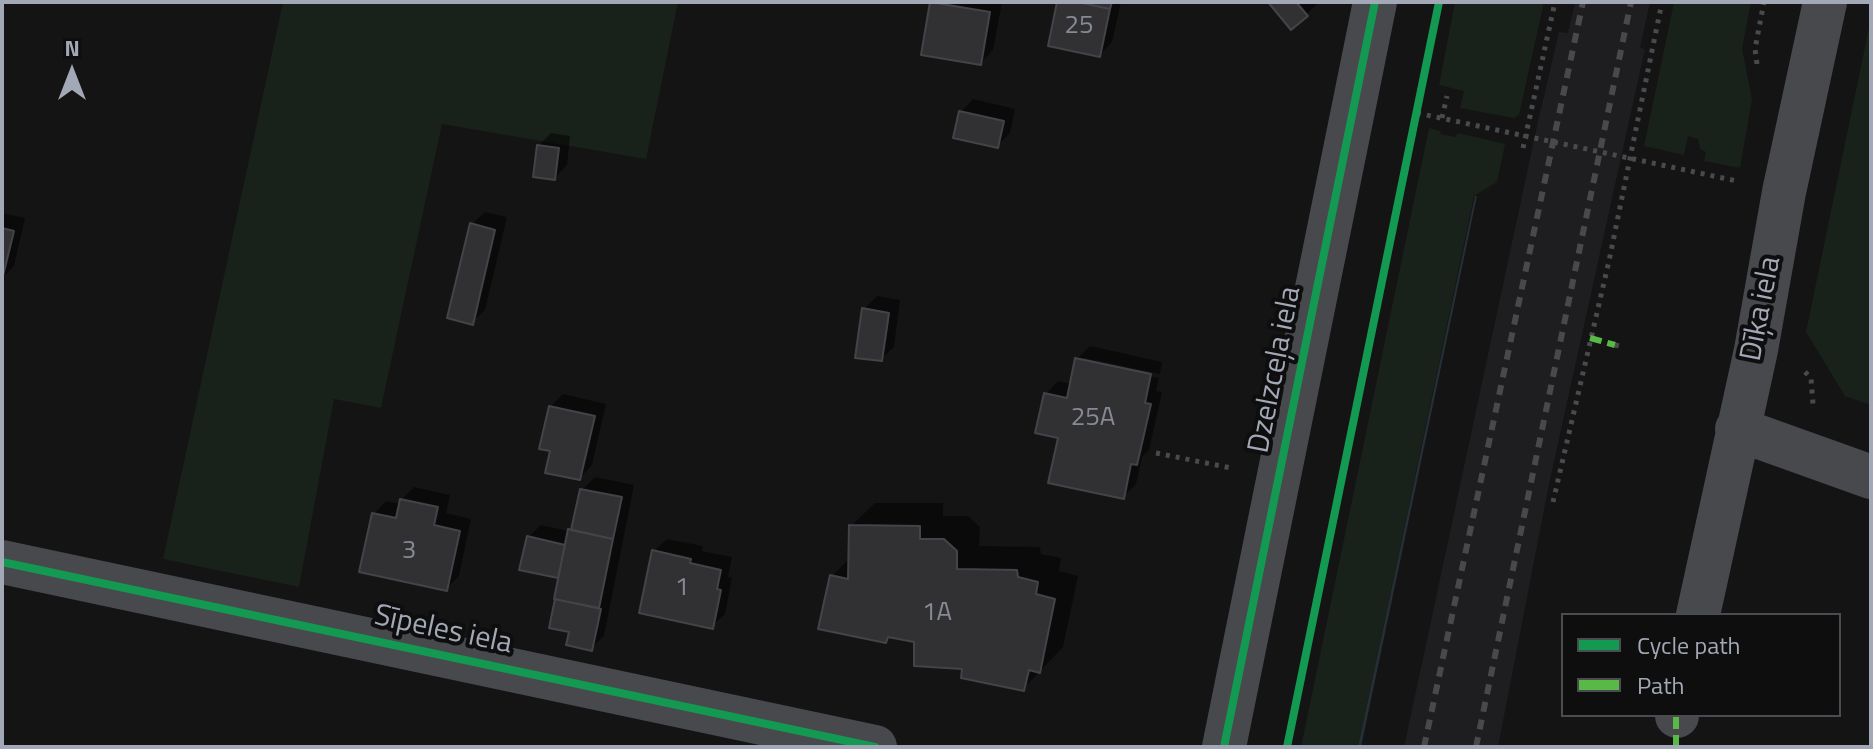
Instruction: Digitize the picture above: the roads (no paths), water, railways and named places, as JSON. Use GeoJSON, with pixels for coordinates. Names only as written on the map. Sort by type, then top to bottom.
{"type":"FeatureCollection","features":[{"type":"Feature","properties":{"kind":"street","name":"Dzelzceļa iela"},"geometry":{"type":"LineString","coordinates":[[1224,747],[1375,2]]}},
{"type":"Feature","properties":{"kind":"street","name":"Dīķa iela"},"geometry":{"type":"LineString","coordinates":[[1698,613],[1756,350],[1784,192],[1825,2]]}},
{"type":"Feature","properties":{"kind":"street"},"geometry":{"type":"LineString","coordinates":[[1737,429],[1871,477]]}},
{"type":"Feature","properties":{"kind":"street","name":"Sīpeles iela"},"geometry":{"type":"LineString","coordinates":[[2,562],[875,747]]}},
{"type":"Feature","properties":{"kind":"railway"},"geometry":{"type":"LineString","coordinates":[[1424,747],[1583,2]]}},
{"type":"Feature","properties":{"kind":"railway"},"geometry":{"type":"LineString","coordinates":[[1476,747],[1631,2]]}}]}
